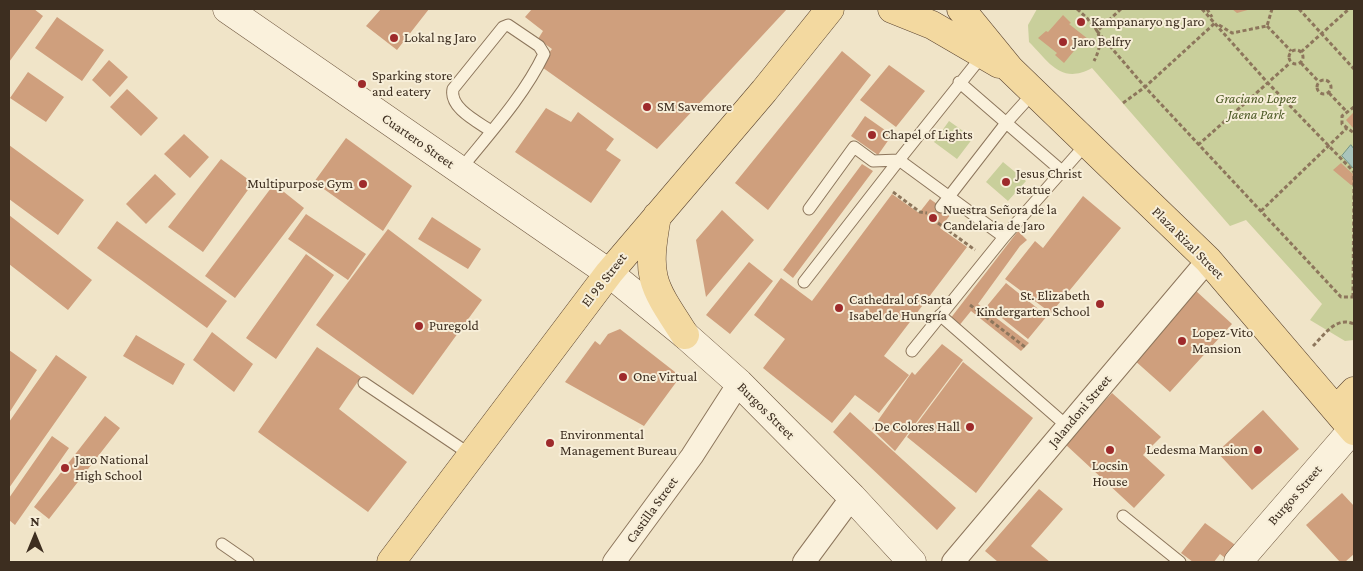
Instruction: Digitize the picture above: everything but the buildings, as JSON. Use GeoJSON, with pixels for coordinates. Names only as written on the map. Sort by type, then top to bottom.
{"type":"FeatureCollection","features":[{"type":"Feature","properties":{"kind":"main road","name":"El 98 Street"},"geometry":{"type":"LineString","coordinates":[[391,562],[609,273],[657,214],[764,91],[830,9]]}},
{"type":"Feature","properties":{"kind":"main road","name":"Plaza Rizal Street"},"geometry":{"type":"LineString","coordinates":[[892,9],[932,25],[982,56],[1010,70]]}},
{"type":"Feature","properties":{"kind":"main road","name":"Plaza Rizal Street"},"geometry":{"type":"LineString","coordinates":[[961,9],[1010,70],[1208,260],[1350,415]]}},
{"type":"Feature","properties":{"kind":"main road"},"geometry":{"type":"LineString","coordinates":[[657,214],[650,254],[652,274],[659,295],[685,334]]}},
{"type":"Feature","properties":{"kind":"street","name":"Cuartero Street"},"geometry":{"type":"LineString","coordinates":[[227,9],[609,273]]}},
{"type":"Feature","properties":{"kind":"street","name":"Jalandoni Street"},"geometry":{"type":"LineString","coordinates":[[953,562],[1208,260]]}},
{"type":"Feature","properties":{"kind":"street","name":"Burgos Street"},"geometry":{"type":"LineString","coordinates":[[609,273],[685,334],[739,383],[912,562]]}},
{"type":"Feature","properties":{"kind":"street","name":"Castilla Street"},"geometry":{"type":"LineString","coordinates":[[614,562],[692,456],[739,383]]}},
{"type":"Feature","properties":{"kind":"street","name":"Burgos Street"},"geometry":{"type":"LineString","coordinates":[[1238,562],[1350,415]]}},
{"type":"Feature","properties":{"kind":"street"},"geometry":{"type":"LineString","coordinates":[[804,562],[852,498]]}},
{"type":"Feature","properties":{"kind":"lane"},"geometry":{"type":"LineString","coordinates":[[460,170],[491,131],[536,70],[544,54],[539,46],[508,25],[498,33],[453,89],[452,95],[454,102],[491,131]]}},
{"type":"Feature","properties":{"kind":"lane"},"geometry":{"type":"LineString","coordinates":[[804,282],[959,82],[982,56]]}},
{"type":"Feature","properties":{"kind":"lane"},"geometry":{"type":"LineString","coordinates":[[959,82],[1063,172]]}},
{"type":"Feature","properties":{"kind":"lane"},"geometry":{"type":"LineString","coordinates":[[941,207],[1006,123],[1034,92]]}},
{"type":"Feature","properties":{"kind":"lane"},"geometry":{"type":"LineString","coordinates":[[912,351],[986,258],[1087,143]]}},
{"type":"Feature","properties":{"kind":"lane"},"geometry":{"type":"LineString","coordinates":[[809,210],[854,147],[873,161],[899,160],[1004,237]]}},
{"type":"Feature","properties":{"kind":"lane"},"geometry":{"type":"LineString","coordinates":[[940,315],[1067,426]]}},
{"type":"Feature","properties":{"kind":"lane"},"geometry":{"type":"LineString","coordinates":[[364,383],[472,455]]}},
{"type":"Feature","properties":{"kind":"lane"},"geometry":{"type":"LineString","coordinates":[[1123,516],[1180,562]]}},
{"type":"Feature","properties":{"kind":"lane"},"geometry":{"type":"LineString","coordinates":[[222,544],[248,562]]}},
{"type":"Feature","properties":{"kind":"path"},"geometry":{"type":"LineString","coordinates":[[1077,9],[1145,87],[1341,297],[1353,297],[1354,172],[1267,82],[1202,9]]}},
{"type":"Feature","properties":{"kind":"path"},"geometry":{"type":"LineString","coordinates":[[1097,31],[1121,9]]}},
{"type":"Feature","properties":{"kind":"path"},"geometry":{"type":"LineString","coordinates":[[1207,9],[1215,23],[1232,33],[1267,26]]}},
{"type":"Feature","properties":{"kind":"path"},"geometry":{"type":"LineString","coordinates":[[1267,26],[1272,9]]}},
{"type":"Feature","properties":{"kind":"path"},"geometry":{"type":"LineString","coordinates":[[1299,9],[1354,69]]}},
{"type":"Feature","properties":{"kind":"path"},"geometry":{"type":"LineString","coordinates":[[1301,52],[1349,9]]}},
{"type":"Feature","properties":{"kind":"path"},"geometry":{"type":"LineString","coordinates":[[1123,103],[1145,87],[1215,23]]}},
{"type":"Feature","properties":{"kind":"path"},"geometry":{"type":"LineString","coordinates":[[1267,26],[1291,51]]}},
{"type":"Feature","properties":{"kind":"path"},"geometry":{"type":"LineString","coordinates":[[1094,61],[1100,48],[1097,31]]}},
{"type":"Feature","properties":{"kind":"path"},"geometry":{"type":"LineString","coordinates":[[1291,51],[1301,52]]}},
{"type":"Feature","properties":{"kind":"path"},"geometry":{"type":"LineString","coordinates":[[1290,62],[1288,57],[1291,51]]}},
{"type":"Feature","properties":{"kind":"path"},"geometry":{"type":"LineString","coordinates":[[1301,52],[1303,59],[1301,62]]}},
{"type":"Feature","properties":{"kind":"path"},"geometry":{"type":"LineString","coordinates":[[1198,144],[1290,62],[1301,62],[1319,82]]}},
{"type":"Feature","properties":{"kind":"path"},"geometry":{"type":"LineString","coordinates":[[1319,82],[1326,80],[1330,83],[1332,87],[1329,93]]}},
{"type":"Feature","properties":{"kind":"path"},"geometry":{"type":"LineString","coordinates":[[1319,82],[1317,86],[1319,92],[1323,94],[1329,93]]}},
{"type":"Feature","properties":{"kind":"path"},"geometry":{"type":"LineString","coordinates":[[1329,93],[1348,112]]}},
{"type":"Feature","properties":{"kind":"path"},"geometry":{"type":"LineString","coordinates":[[1354,107],[1342,116],[1342,124],[1354,133]]}},
{"type":"Feature","properties":{"kind":"path"},"geometry":{"type":"LineString","coordinates":[[1261,211],[1347,128]]}},
{"type":"Feature","properties":{"kind":"path"},"geometry":{"type":"LineString","coordinates":[[893,191],[920,212]]}},
{"type":"Feature","properties":{"kind":"path"},"geometry":{"type":"LineString","coordinates":[[941,226],[986,258]]}},
{"type":"Feature","properties":{"kind":"path"},"geometry":{"type":"LineString","coordinates":[[975,297],[969,304],[1025,347]]}},
{"type":"Feature","properties":{"kind":"path"},"geometry":{"type":"LineString","coordinates":[[1327,332],[1341,322],[1348,321],[1354,324]]}},
{"type":"Feature","properties":{"kind":"green space","name":"Graciano Lopez Jaena Park"},"geometry":{"type":"Polygon","coordinates":[[[1037,9],[1354,9],[1354,340],[1345,341],[1310,320],[1322,304],[1246,220],[1230,226],[1092,68],[1081,73],[1064,73],[1056,69],[1043,57],[1029,42],[1028,25],[1037,9]]]}},
{"type":"Feature","properties":{"kind":"green space"},"geometry":{"type":"Polygon","coordinates":[[[949,121],[973,138],[957,159],[934,142],[949,121]]]}},
{"type":"Feature","properties":{"kind":"green space"},"geometry":{"type":"Polygon","coordinates":[[[1003,162],[1026,181],[1008,201],[986,182],[1003,162]]]}},
{"type":"Feature","properties":{"kind":"water"},"geometry":{"type":"Polygon","coordinates":[[[1351,145],[1354,149],[1354,169],[1342,156],[1351,145]]]}},
{"type":"Feature","properties":{"kind":"place","name":"Kampanaryo ng Jaro"},"geometry":{"type":"Point","coordinates":[1081,22]}},
{"type":"Feature","properties":{"kind":"place","name":"Lokal ng Jaro"},"geometry":{"type":"Point","coordinates":[394,38]}},
{"type":"Feature","properties":{"kind":"place","name":"Jaro Belfry"},"geometry":{"type":"Point","coordinates":[1063,42]}},
{"type":"Feature","properties":{"kind":"place","name":"Sparking store and eatery"},"geometry":{"type":"Point","coordinates":[362,84]}},
{"type":"Feature","properties":{"kind":"place","name":"SM Savemore"},"geometry":{"type":"Point","coordinates":[647,107]}},
{"type":"Feature","properties":{"kind":"place","name":"Chapel of Lights"},"geometry":{"type":"Point","coordinates":[872,135]}},
{"type":"Feature","properties":{"kind":"place","name":"Jesus Christ statue"},"geometry":{"type":"Point","coordinates":[1006,182]}},
{"type":"Feature","properties":{"kind":"place","name":"Multipurpose Gym"},"geometry":{"type":"Point","coordinates":[363,184]}},
{"type":"Feature","properties":{"kind":"place","name":"Nuestra Señora de la Candelaria de Jaro"},"geometry":{"type":"Point","coordinates":[933,218]}},
{"type":"Feature","properties":{"kind":"place","name":"St. Elizabeth Kindergarten School"},"geometry":{"type":"Point","coordinates":[1100,304]}},
{"type":"Feature","properties":{"kind":"place","name":"Cathedral of Santa Isabel de Hungría"},"geometry":{"type":"Point","coordinates":[839,308]}},
{"type":"Feature","properties":{"kind":"place","name":"Puregold"},"geometry":{"type":"Point","coordinates":[419,326]}},
{"type":"Feature","properties":{"kind":"place","name":"Lopez-Vito Mansion"},"geometry":{"type":"Point","coordinates":[1182,341]}},
{"type":"Feature","properties":{"kind":"place","name":"One Virtual"},"geometry":{"type":"Point","coordinates":[623,377]}},
{"type":"Feature","properties":{"kind":"place","name":"De Colores Hall"},"geometry":{"type":"Point","coordinates":[970,427]}},
{"type":"Feature","properties":{"kind":"place","name":"Environmental Management Bureau"},"geometry":{"type":"Point","coordinates":[550,443]}},
{"type":"Feature","properties":{"kind":"place","name":"Locsin House"},"geometry":{"type":"Point","coordinates":[1110,450]}},
{"type":"Feature","properties":{"kind":"place","name":"Ledesma Mansion"},"geometry":{"type":"Point","coordinates":[1258,450]}},
{"type":"Feature","properties":{"kind":"place","name":"Jaro National High School"},"geometry":{"type":"Point","coordinates":[65,468]}}]}
